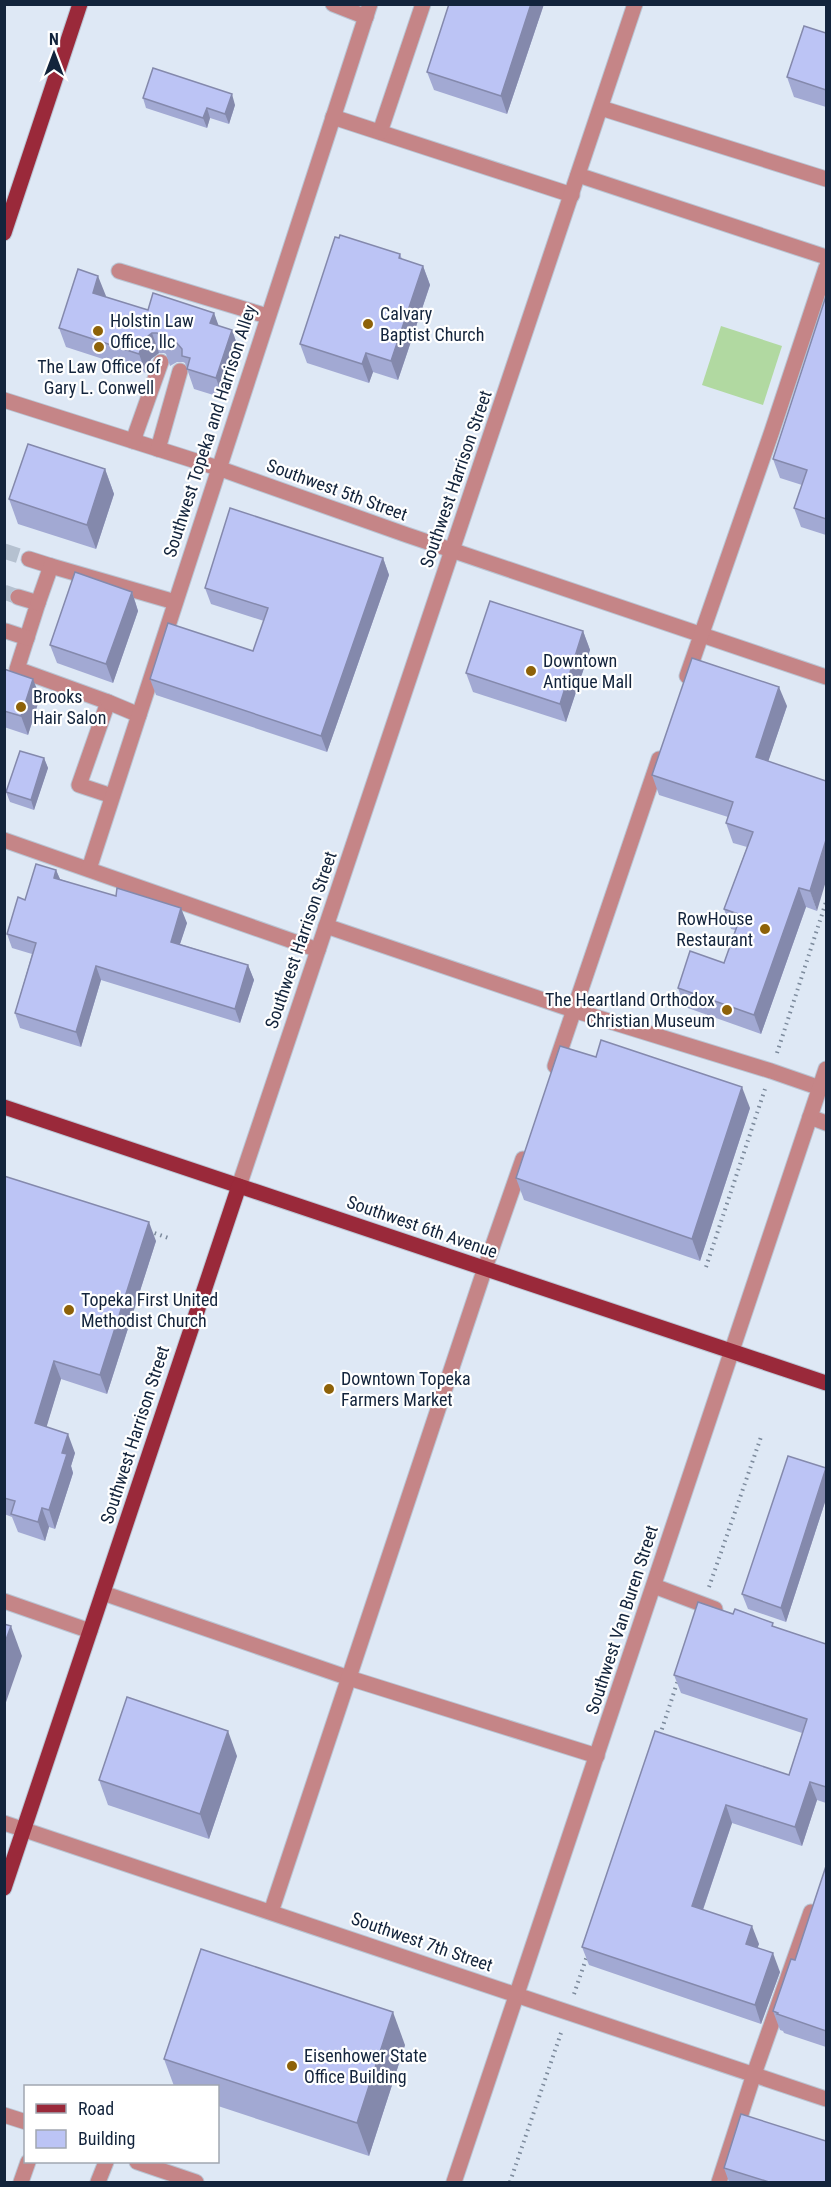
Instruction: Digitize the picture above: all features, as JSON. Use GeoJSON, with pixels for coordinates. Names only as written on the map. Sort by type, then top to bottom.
{"type":"FeatureCollection","features":[{"type":"Feature","properties":{"kind":"main road"},"geometry":{"type":"LineString","coordinates":[[4,233],[80,4]]}},
{"type":"Feature","properties":{"kind":"main road","name":"Southwest 6th Avenue"},"geometry":{"type":"LineString","coordinates":[[4,1107],[826,1383]]}},
{"type":"Feature","properties":{"kind":"main road","name":"Southwest Harrison Street"},"geometry":{"type":"LineString","coordinates":[[4,1888],[239,1186]]}},
{"type":"Feature","properties":{"kind":"street"},"geometry":{"type":"LineString","coordinates":[[333,4],[368,11]]}},
{"type":"Feature","properties":{"kind":"street"},"geometry":{"type":"LineString","coordinates":[[380,132],[423,4]]}},
{"type":"Feature","properties":{"kind":"street","name":"Southwest Harrison Street"},"geometry":{"type":"LineString","coordinates":[[239,1186],[635,4]]}},
{"type":"Feature","properties":{"kind":"street","name":"Southwest Topeka and Harrison Alley"},"geometry":{"type":"LineString","coordinates":[[89,869],[175,602],[221,469],[267,316],[368,11]]}},
{"type":"Feature","properties":{"kind":"street"},"geometry":{"type":"LineString","coordinates":[[601,108],[826,179]]}},
{"type":"Feature","properties":{"kind":"street"},"geometry":{"type":"LineString","coordinates":[[333,117],[572,195]]}},
{"type":"Feature","properties":{"kind":"street"},"geometry":{"type":"LineString","coordinates":[[578,175],[826,257]]}},
{"type":"Feature","properties":{"kind":"street"},"geometry":{"type":"LineString","coordinates":[[681,692],[703,635],[826,268]]}},
{"type":"Feature","properties":{"kind":"street"},"geometry":{"type":"LineString","coordinates":[[119,271],[267,316]]}},
{"type":"Feature","properties":{"kind":"street"},"geometry":{"type":"LineString","coordinates":[[133,441],[161,362]]}},
{"type":"Feature","properties":{"kind":"street"},"geometry":{"type":"LineString","coordinates":[[158,449],[180,371]]}},
{"type":"Feature","properties":{"kind":"street","name":"Southwest 5th Street"},"geometry":{"type":"LineString","coordinates":[[4,400],[221,469],[826,677]]}},
{"type":"Feature","properties":{"kind":"street"},"geometry":{"type":"LineString","coordinates":[[29,559],[175,602]]}},
{"type":"Feature","properties":{"kind":"street"},"geometry":{"type":"LineString","coordinates":[[51,566],[27,638],[11,670],[108,702],[139,715]]}},
{"type":"Feature","properties":{"kind":"street"},"geometry":{"type":"LineString","coordinates":[[18,597],[38,603]]}},
{"type":"Feature","properties":{"kind":"street"},"geometry":{"type":"LineString","coordinates":[[6,632],[27,638]]}},
{"type":"Feature","properties":{"kind":"street"},"geometry":{"type":"LineString","coordinates":[[108,702],[79,785],[112,796]]}},
{"type":"Feature","properties":{"kind":"street"},"geometry":{"type":"LineString","coordinates":[[551,1077],[662,749]]}},
{"type":"Feature","properties":{"kind":"street"},"geometry":{"type":"LineString","coordinates":[[4,840],[318,951]]}},
{"type":"Feature","properties":{"kind":"street"},"geometry":{"type":"LineString","coordinates":[[326,926],[573,1010],[820,1088]]}},
{"type":"Feature","properties":{"kind":"street","name":"Southwest Van Buren Street"},"geometry":{"type":"LineString","coordinates":[[454,2182],[826,1069]]}},
{"type":"Feature","properties":{"kind":"street"},"geometry":{"type":"LineString","coordinates":[[810,1117],[826,1123]]}},
{"type":"Feature","properties":{"kind":"street"},"geometry":{"type":"LineString","coordinates":[[271,1912],[528,1145]]}},
{"type":"Feature","properties":{"kind":"street"},"geometry":{"type":"LineString","coordinates":[[654,1586],[725,1612]]}},
{"type":"Feature","properties":{"kind":"street"},"geometry":{"type":"LineString","coordinates":[[103,1593],[349,1678],[597,1756]]}},
{"type":"Feature","properties":{"kind":"street"},"geometry":{"type":"LineString","coordinates":[[4,1601],[90,1631]]}},
{"type":"Feature","properties":{"kind":"street","name":"Southwest 7th Street"},"geometry":{"type":"LineString","coordinates":[[4,1823],[826,2099]]}},
{"type":"Feature","properties":{"kind":"street"},"geometry":{"type":"LineString","coordinates":[[719,2182],[754,2074],[815,1903]]}},
{"type":"Feature","properties":{"kind":"street"},"geometry":{"type":"LineString","coordinates":[[4,2115],[24,2121]]}},
{"type":"Feature","properties":{"kind":"street"},"geometry":{"type":"LineString","coordinates":[[21,2182],[28,2163]]}},
{"type":"Feature","properties":{"kind":"street"},"geometry":{"type":"LineString","coordinates":[[98,2182],[106,2163]]}},
{"type":"Feature","properties":{"kind":"street"},"geometry":{"type":"LineString","coordinates":[[140,2163],[189,2181]]}},
{"type":"Feature","properties":{"kind":"path"},"geometry":{"type":"LineString","coordinates":[[138,1228],[171,1239]]}},
{"type":"Feature","properties":{"kind":"path"},"geometry":{"type":"LineString","coordinates":[[703,1605],[761,1437]]}},
{"type":"Feature","properties":{"kind":"path"},"geometry":{"type":"LineString","coordinates":[[659,1738],[681,1671]]}},
{"type":"Feature","properties":{"kind":"path"},"geometry":{"type":"LineString","coordinates":[[510,2182],[589,1949]]}},
{"type":"Feature","properties":{"kind":"green space"},"geometry":{"type":"Polygon","coordinates":[[[721,326],[782,346],[763,405],[702,385],[721,326]]]}},
{"type":"Feature","properties":{"kind":"building"},"geometry":{"type":"Polygon","coordinates":[[[449,4],[531,4],[501,96],[427,72],[449,4]]]}},
{"type":"Feature","properties":{"kind":"building"},"geometry":{"type":"Polygon","coordinates":[[[804,26],[826,33],[826,90],[787,77],[804,26]]]}},
{"type":"Feature","properties":{"kind":"building"},"geometry":{"type":"Polygon","coordinates":[[[153,68],[232,94],[225,114],[207,108],[203,118],[143,98],[153,68]]]}},
{"type":"Feature","properties":{"kind":"building","name":"Calvary Baptist Church"},"geometry":{"type":"Polygon","coordinates":[[[340,235],[400,254],[399,258],[423,266],[391,361],[366,353],[362,364],[300,344],[335,237],[339,238],[340,235]]]}},
{"type":"Feature","properties":{"kind":"building"},"geometry":{"type":"Polygon","coordinates":[[[78,269],[98,276],[93,293],[148,310],[153,293],[214,313],[210,323],[232,330],[216,378],[187,369],[190,358],[182,356],[182,349],[176,342],[163,346],[162,337],[157,333],[152,333],[144,339],[139,354],[59,328],[78,269]]]}},
{"type":"Feature","properties":{"kind":"building"},"geometry":{"type":"Polygon","coordinates":[[[826,296],[826,519],[794,508],[807,470],[773,459],[826,296]]]}},
{"type":"Feature","properties":{"kind":"building"},"geometry":{"type":"Polygon","coordinates":[[[28,444],[105,469],[87,525],[9,499],[28,444]]]}},
{"type":"Feature","properties":{"kind":"building"},"geometry":{"type":"Polygon","coordinates":[[[230,508],[383,558],[321,736],[150,679],[168,623],[253,651],[268,608],[205,588],[230,508]]]}},
{"type":"Feature","properties":{"kind":"building"},"geometry":{"type":"Polygon","coordinates":[[[75,572],[132,592],[106,664],[50,645],[75,572]]]}},
{"type":"Feature","properties":{"kind":"building","name":"Downtown Antique Mall"},"geometry":{"type":"Polygon","coordinates":[[[490,601],[583,631],[560,704],[466,673],[490,601]]]}},
{"type":"Feature","properties":{"kind":"building"},"geometry":{"type":"Polygon","coordinates":[[[692,658],[779,687],[756,757],[826,781],[826,840],[810,891],[799,888],[754,1015],[678,988],[690,951],[724,963],[741,915],[724,909],[753,832],[726,823],[733,802],[652,775],[692,658]]]}},
{"type":"Feature","properties":{"kind":"building"},"geometry":{"type":"Polygon","coordinates":[[[4,669],[33,679],[21,716],[4,711],[4,669]]]}},
{"type":"Feature","properties":{"kind":"building"},"geometry":{"type":"Polygon","coordinates":[[[20,751],[44,758],[31,800],[6,792],[20,751]]]}},
{"type":"Feature","properties":{"kind":"building"},"geometry":{"type":"Polygon","coordinates":[[[36,864],[56,870],[54,878],[116,896],[117,888],[181,908],[171,942],[248,965],[235,1009],[96,966],[76,1032],[15,1013],[36,943],[7,934],[18,897],[25,900],[36,864]]]}},
{"type":"Feature","properties":{"kind":"building"},"geometry":{"type":"Polygon","coordinates":[[[601,1040],[742,1087],[692,1239],[516,1178],[560,1046],[596,1057],[601,1040]]]}},
{"type":"Feature","properties":{"kind":"building","name":"Topeka First United Methodist Church"},"geometry":{"type":"Polygon","coordinates":[[[4,1176],[149,1222],[100,1375],[54,1361],[35,1423],[68,1434],[62,1453],[67,1454],[49,1510],[42,1508],[38,1522],[11,1514],[15,1501],[4,1498],[4,1176]]]}},
{"type":"Feature","properties":{"kind":"building"},"geometry":{"type":"Polygon","coordinates":[[[788,1456],[826,1468],[781,1608],[742,1594],[788,1456]]]}},
{"type":"Feature","properties":{"kind":"building"},"geometry":{"type":"Polygon","coordinates":[[[698,1602],[733,1614],[735,1609],[773,1623],[772,1626],[826,1644],[826,1787],[810,1782],[795,1827],[726,1805],[692,1906],[752,1926],[746,1944],[773,1953],[755,2005],[582,1947],[655,1731],[789,1775],[807,1719],[674,1675],[698,1602]]]}},
{"type":"Feature","properties":{"kind":"building"},"geometry":{"type":"Polygon","coordinates":[[[4,1624],[11,1626],[4,1645],[4,1624]]]}},
{"type":"Feature","properties":{"kind":"building"},"geometry":{"type":"Polygon","coordinates":[[[127,1697],[228,1731],[200,1814],[99,1780],[127,1697]]]}},
{"type":"Feature","properties":{"kind":"building"},"geometry":{"type":"Polygon","coordinates":[[[826,1866],[826,2031],[773,2011],[791,1959],[795,1960],[826,1866]]]}},
{"type":"Feature","properties":{"kind":"building","name":"Eisenhower State Office Building"},"geometry":{"type":"Polygon","coordinates":[[[201,1949],[393,2012],[357,2123],[164,2059],[201,1949]]]}},
{"type":"Feature","properties":{"kind":"building"},"geometry":{"type":"Polygon","coordinates":[[[741,2114],[826,2141],[826,2182],[769,2182],[724,2168],[741,2114]]]}},
{"type":"Feature","properties":{"kind":"tunnel"},"geometry":{"type":"LineString","coordinates":[[4,551],[29,559]]}},
{"type":"Feature","properties":{"kind":"tunnel"},"geometry":{"type":"LineString","coordinates":[[4,592],[18,597]]}},
{"type":"Feature","properties":{"kind":"place","name":"Calvary Baptist Church"},"geometry":{"type":"Point","coordinates":[368,324]}},
{"type":"Feature","properties":{"kind":"place","name":"Holstin Law Office, llc"},"geometry":{"type":"Point","coordinates":[98,331]}},
{"type":"Feature","properties":{"kind":"place","name":"The Law Office of Gary L. Conwell"},"geometry":{"type":"Point","coordinates":[99,347]}},
{"type":"Feature","properties":{"kind":"place","name":"Downtown Antique Mall"},"geometry":{"type":"Point","coordinates":[531,671]}},
{"type":"Feature","properties":{"kind":"place","name":"Brooks Hair Salon"},"geometry":{"type":"Point","coordinates":[21,707]}},
{"type":"Feature","properties":{"kind":"place","name":"RowHouse Restaurant"},"geometry":{"type":"Point","coordinates":[765,929]}},
{"type":"Feature","properties":{"kind":"place","name":"The Heartland Orthodox Christian Museum"},"geometry":{"type":"Point","coordinates":[727,1010]}},
{"type":"Feature","properties":{"kind":"place","name":"Topeka First United Methodist Church"},"geometry":{"type":"Point","coordinates":[69,1310]}},
{"type":"Feature","properties":{"kind":"place","name":"Downtown Topeka Farmers Market"},"geometry":{"type":"Point","coordinates":[329,1389]}},
{"type":"Feature","properties":{"kind":"place","name":"Eisenhower State Office Building"},"geometry":{"type":"Point","coordinates":[292,2066]}}]}
